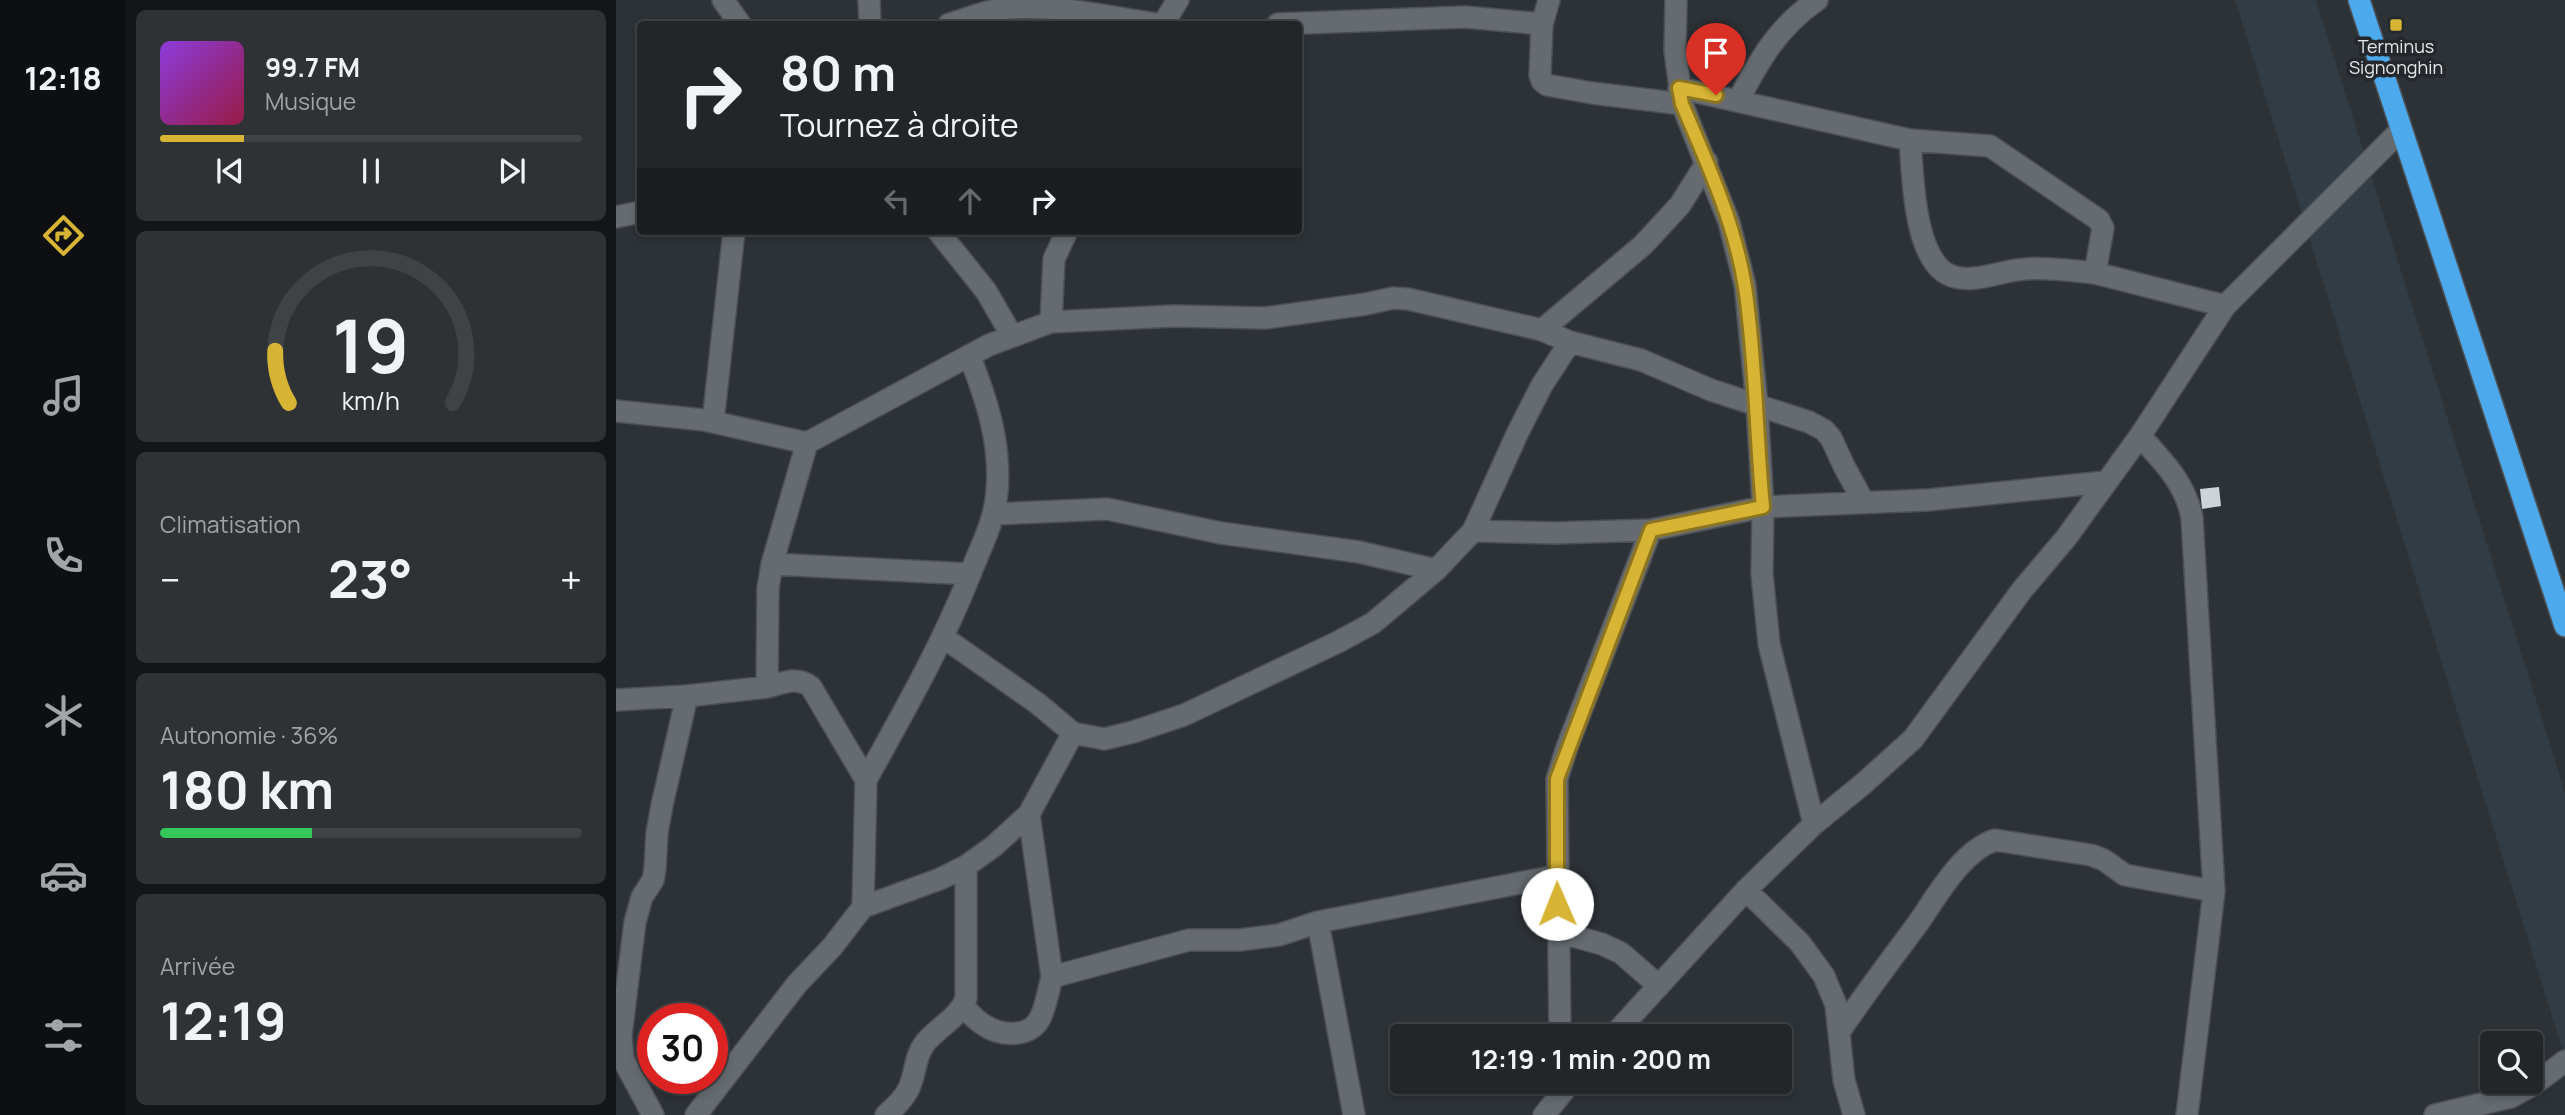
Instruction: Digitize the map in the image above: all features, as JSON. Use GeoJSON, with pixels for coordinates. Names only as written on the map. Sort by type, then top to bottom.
{"type":"FeatureCollection","features":[{"type":"Feature","properties":{"kind":"highway"},"geometry":{"type":"LineString","coordinates":[[2359,0],[2565,626]]}},
{"type":"Feature","properties":{"kind":"street"},"geometry":{"type":"LineString","coordinates":[[723,0],[738,21]]}},
{"type":"Feature","properties":{"kind":"street"},"geometry":{"type":"LineString","coordinates":[[869,0],[870,21]]}},
{"type":"Feature","properties":{"kind":"street"},"geometry":{"type":"LineString","coordinates":[[1165,21],[1178,0]]}},
{"type":"Feature","properties":{"kind":"street"},"geometry":{"type":"LineString","coordinates":[[1549,0],[1542,24],[1540,75],[1547,85],[1738,101],[1910,140],[1990,146],[2099,220],[2103,228],[2095,273]]}},
{"type":"Feature","properties":{"kind":"street"},"geometry":{"type":"LineString","coordinates":[[1676,0],[1675,51],[1681,96],[1729,222],[1745,285],[1757,405],[1763,507],[1762,573],[1769,644],[1814,824]]}},
{"type":"Feature","properties":{"kind":"street"},"geometry":{"type":"LineString","coordinates":[[1738,101],[1772,43],[1795,15],[1817,0]]}},
{"type":"Feature","properties":{"kind":"street"},"geometry":{"type":"LineString","coordinates":[[958,21],[985,12],[1021,8],[1052,9],[1136,21]]}},
{"type":"Feature","properties":{"kind":"street"},"geometry":{"type":"LineString","coordinates":[[1302,23],[1465,17],[1542,24]]}},
{"type":"Feature","properties":{"kind":"street"},"geometry":{"type":"LineString","coordinates":[[1624,1024],[1746,890],[1814,824],[1913,739],[2022,590],[2066,538],[2140,436],[2225,306],[2401,130]]}},
{"type":"Feature","properties":{"kind":"street"},"geometry":{"type":"LineString","coordinates":[[1910,140],[1917,215],[1934,262],[1954,277],[1974,277],[2027,269],[2095,273],[2225,306]]}},
{"type":"Feature","properties":{"kind":"street"},"geometry":{"type":"LineString","coordinates":[[1542,330],[1643,245],[1680,205],[1707,162]]}},
{"type":"Feature","properties":{"kind":"street"},"geometry":{"type":"LineString","coordinates":[[616,217],[637,213]]}},
{"type":"Feature","properties":{"kind":"street"},"geometry":{"type":"LineString","coordinates":[[713,422],[734,235]]}},
{"type":"Feature","properties":{"kind":"street"},"geometry":{"type":"LineString","coordinates":[[941,235],[986,291],[1012,336]]}},
{"type":"Feature","properties":{"kind":"street"},"geometry":{"type":"LineString","coordinates":[[1051,323],[1054,260],[1065,235]]}},
{"type":"Feature","properties":{"kind":"street"},"geometry":{"type":"LineString","coordinates":[[616,411],[713,422],[807,443],[989,345],[1051,323],[1164,316],[1265,318],[1400,298],[1542,330],[1570,342],[1641,360],[1711,390],[1809,422],[1824,430],[1831,438],[1863,501]]}},
{"type":"Feature","properties":{"kind":"street"},"geometry":{"type":"LineString","coordinates":[[943,637],[1037,703],[1073,733],[1104,739],[1184,715],[1373,623],[1436,570],[1473,531],[1518,432],[1542,386],[1570,342]]}},
{"type":"Feature","properties":{"kind":"street"},"geometry":{"type":"LineString","coordinates":[[863,907],[866,780],[943,637],[981,553],[993,514],[997,493],[995,430],[970,357]]}},
{"type":"Feature","properties":{"kind":"street"},"geometry":{"type":"LineString","coordinates":[[2140,436],[2180,484],[2190,506],[2192,518],[2214,891],[2187,1115]]}},
{"type":"Feature","properties":{"kind":"street"},"geometry":{"type":"LineString","coordinates":[[767,687],[768,588],[772,564],[807,443]]}},
{"type":"Feature","properties":{"kind":"street"},"geometry":{"type":"LineString","coordinates":[[1473,531],[1555,534],[1651,530],[1763,507],[1928,500],[2105,482]]}},
{"type":"Feature","properties":{"kind":"street"},"geometry":{"type":"LineString","coordinates":[[993,514],[1107,509],[1221,533],[1359,552],[1436,570]]}},
{"type":"Feature","properties":{"kind":"street"},"geometry":{"type":"LineString","coordinates":[[1560,1024],[1557,779],[1651,530]]}},
{"type":"Feature","properties":{"kind":"street"},"geometry":{"type":"LineString","coordinates":[[772,564],[970,574]]}},
{"type":"Feature","properties":{"kind":"street"},"geometry":{"type":"LineString","coordinates":[[616,701],[687,696],[804,681],[811,687],[866,780]]}},
{"type":"Feature","properties":{"kind":"street"},"geometry":{"type":"LineString","coordinates":[[653,1115],[623,1059],[621,1035],[635,922],[642,897],[653,880],[662,805],[687,696]]}},
{"type":"Feature","properties":{"kind":"street"},"geometry":{"type":"LineString","coordinates":[[696,1115],[797,984],[832,947],[863,907],[940,879],[966,866],[994,846],[1029,814],[1073,733]]}},
{"type":"Feature","properties":{"kind":"street"},"geometry":{"type":"LineString","coordinates":[[963,1006],[984,1025],[998,1032],[1015,1034],[1027,1031],[1039,1020],[1052,977],[1029,814]]}},
{"type":"Feature","properties":{"kind":"street"},"geometry":{"type":"LineString","coordinates":[[1840,1031],[1936,895],[1985,843],[1995,840],[2091,855],[2104,860],[2125,875],[2214,891]]}},
{"type":"Feature","properties":{"kind":"street"},"geometry":{"type":"LineString","coordinates":[[886,1115],[898,1105],[908,1090],[918,1055],[926,1043],[963,1006],[966,998],[966,866]]}},
{"type":"Feature","properties":{"kind":"street"},"geometry":{"type":"LineString","coordinates":[[1052,977],[1189,940],[1239,940],[1279,936],[1318,922],[1556,876]]}},
{"type":"Feature","properties":{"kind":"street"},"geometry":{"type":"LineString","coordinates":[[1746,890],[1800,943],[1824,976],[1836,1005],[1844,1080],[1854,1115]]}},
{"type":"Feature","properties":{"kind":"street"},"geometry":{"type":"LineString","coordinates":[[1318,922],[1354,1115]]}},
{"type":"Feature","properties":{"kind":"street"},"geometry":{"type":"LineString","coordinates":[[1558,932],[1602,944],[1621,953],[1659,986]]}},
{"type":"Feature","properties":{"kind":"street"},"geometry":{"type":"LineString","coordinates":[[2435,1115],[2511,1097],[2533,1085],[2565,1061]]}},
{"type":"Feature","properties":{"kind":"street"},"geometry":{"type":"LineString","coordinates":[[1544,1115],[1559,1094]]}},
{"type":"Feature","properties":{"kind":"shaded area"},"geometry":{"type":"Polygon","coordinates":[[[2235,0],[2316,0],[2565,792],[2565,1058],[2235,0]]]}},
{"type":"Feature","properties":{"kind":"building"},"geometry":{"type":"Polygon","coordinates":[[[2219,487],[2221,506],[2202,509],[2200,489],[2219,487]]]}},
{"type":"Feature","properties":{"kind":"place","name":"Terminus Signonghin"},"geometry":{"type":"Point","coordinates":[2396,25]}},
{"type":"Feature","properties":{"kind":"route"},"geometry":{"type":"LineString","coordinates":[[1557,904],[1557,779],[1651,530],[1763,507],[1757,405],[1745,285],[1729,222],[1682,104],[1679,88],[1716,95]]}}]}
